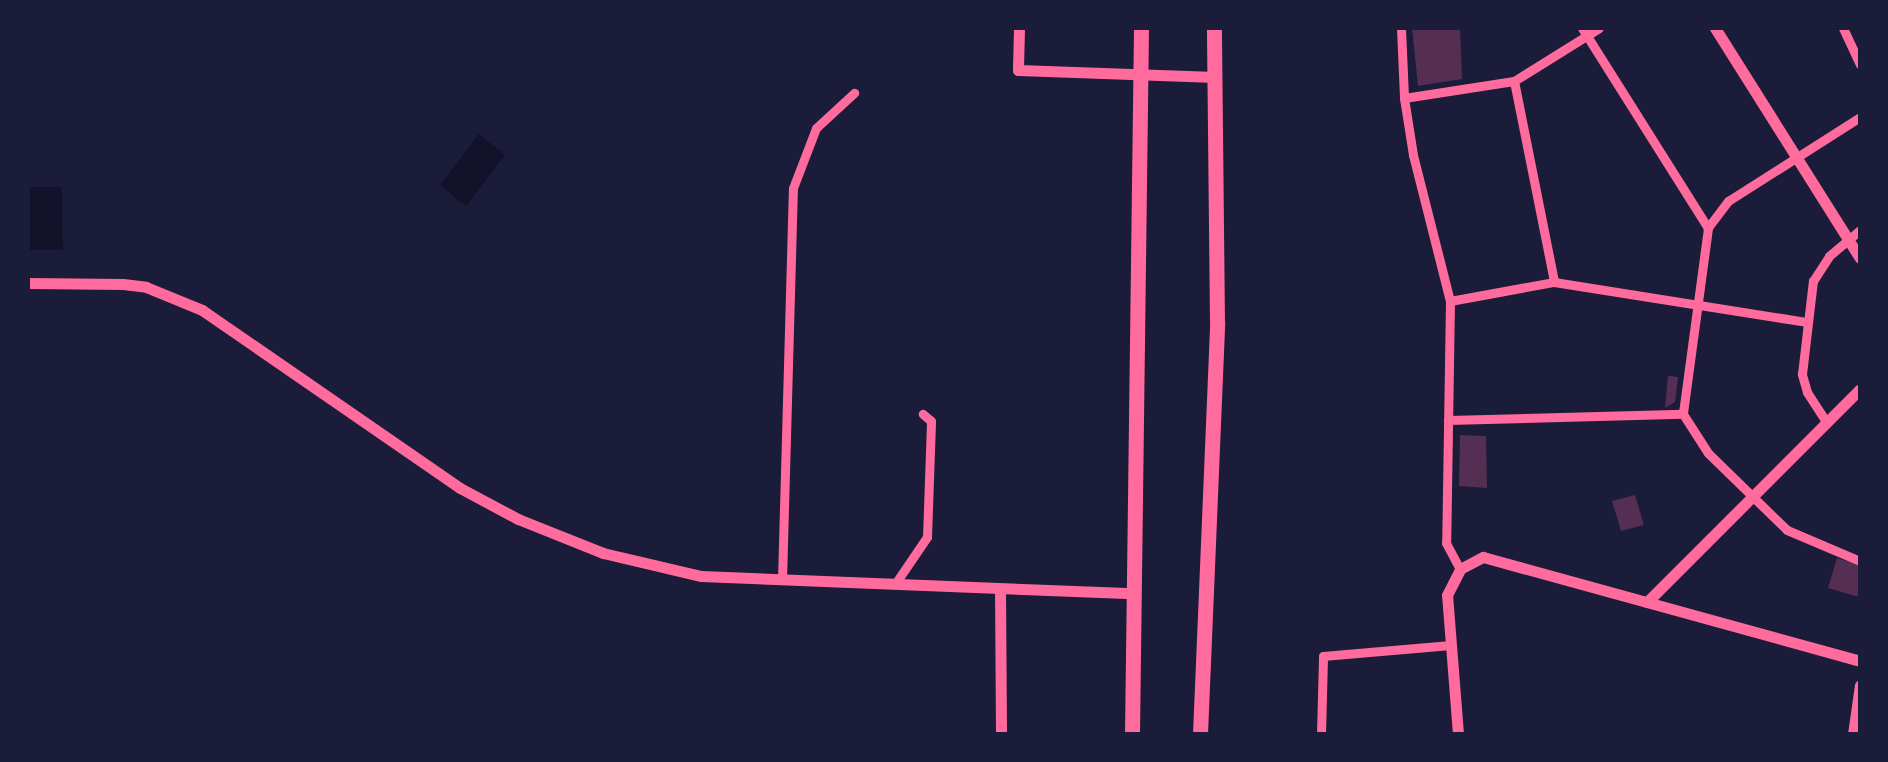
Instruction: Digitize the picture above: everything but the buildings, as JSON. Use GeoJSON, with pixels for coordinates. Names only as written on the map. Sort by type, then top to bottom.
{"type":"FeatureCollection","features":[{"type":"Feature","properties":{"kind":"highway"},"geometry":{"type":"LineString","coordinates":[[1132,734],[1141,28]]}},
{"type":"Feature","properties":{"kind":"highway"},"geometry":{"type":"LineString","coordinates":[[1200,734],[1216,322],[1214,28]]}},
{"type":"Feature","properties":{"kind":"street"},"geometry":{"type":"LineString","coordinates":[[1019,28],[1018,70],[1216,77]]}},
{"type":"Feature","properties":{"kind":"street"},"geometry":{"type":"LineString","coordinates":[[1402,28],[1404,98],[1413,155],[1450,301],[1446,543],[1460,570]]}},
{"type":"Feature","properties":{"kind":"street"},"geometry":{"type":"LineString","coordinates":[[1404,98],[1514,82],[1584,32],[1599,28]]}},
{"type":"Feature","properties":{"kind":"street"},"geometry":{"type":"LineString","coordinates":[[1715,28],[1860,258]]}},
{"type":"Feature","properties":{"kind":"street"},"geometry":{"type":"LineString","coordinates":[[1843,28],[1860,64]]}},
{"type":"Feature","properties":{"kind":"street"},"geometry":{"type":"LineString","coordinates":[[1584,32],[1708,228]]}},
{"type":"Feature","properties":{"kind":"street"},"geometry":{"type":"LineString","coordinates":[[1514,82],[1554,282]]}},
{"type":"Feature","properties":{"kind":"street"},"geometry":{"type":"LineString","coordinates":[[782,580],[793,188],[816,128],[854,92]]}},
{"type":"Feature","properties":{"kind":"street"},"geometry":{"type":"LineString","coordinates":[[1860,117],[1728,202],[1708,228],[1683,414],[1708,454],[1787,530],[1860,561]]}},
{"type":"Feature","properties":{"kind":"street"},"geometry":{"type":"LineString","coordinates":[[1826,422],[1807,392],[1802,374],[1806,322],[1819,269],[1860,230]]}},
{"type":"Feature","properties":{"kind":"street"},"geometry":{"type":"LineString","coordinates":[[1450,301],[1554,282],[1806,322]]}},
{"type":"Feature","properties":{"kind":"street"},"geometry":{"type":"LineString","coordinates":[[28,283],[123,284],[146,288],[202,310],[460,488],[570,541],[643,564],[701,576],[1133,594]]}},
{"type":"Feature","properties":{"kind":"street"},"geometry":{"type":"LineString","coordinates":[[1647,602],[1860,390]]}},
{"type":"Feature","properties":{"kind":"street"},"geometry":{"type":"LineString","coordinates":[[896,584],[928,537],[931,421],[923,414]]}},
{"type":"Feature","properties":{"kind":"street"},"geometry":{"type":"LineString","coordinates":[[1448,420],[1683,414]]}},
{"type":"Feature","properties":{"kind":"street"},"geometry":{"type":"LineString","coordinates":[[1458,734],[1447,596],[1460,570],[1483,556],[1860,661]]}},
{"type":"Feature","properties":{"kind":"street"},"geometry":{"type":"LineString","coordinates":[[1000,589],[1000,734]]}},
{"type":"Feature","properties":{"kind":"street"},"geometry":{"type":"LineString","coordinates":[[1320,734],[1323,656],[1450,645]]}},
{"type":"Feature","properties":{"kind":"street"},"geometry":{"type":"LineString","coordinates":[[1853,734],[1860,685]]}},
{"type":"Feature","properties":{"kind":"shaded area"},"geometry":{"type":"Polygon","coordinates":[[[479,134],[505,155],[466,206],[440,185],[479,134]]]}},
{"type":"Feature","properties":{"kind":"shaded area"},"geometry":{"type":"Polygon","coordinates":[[[28,187],[62,187],[63,250],[29,250],[28,187]]]}}]}
